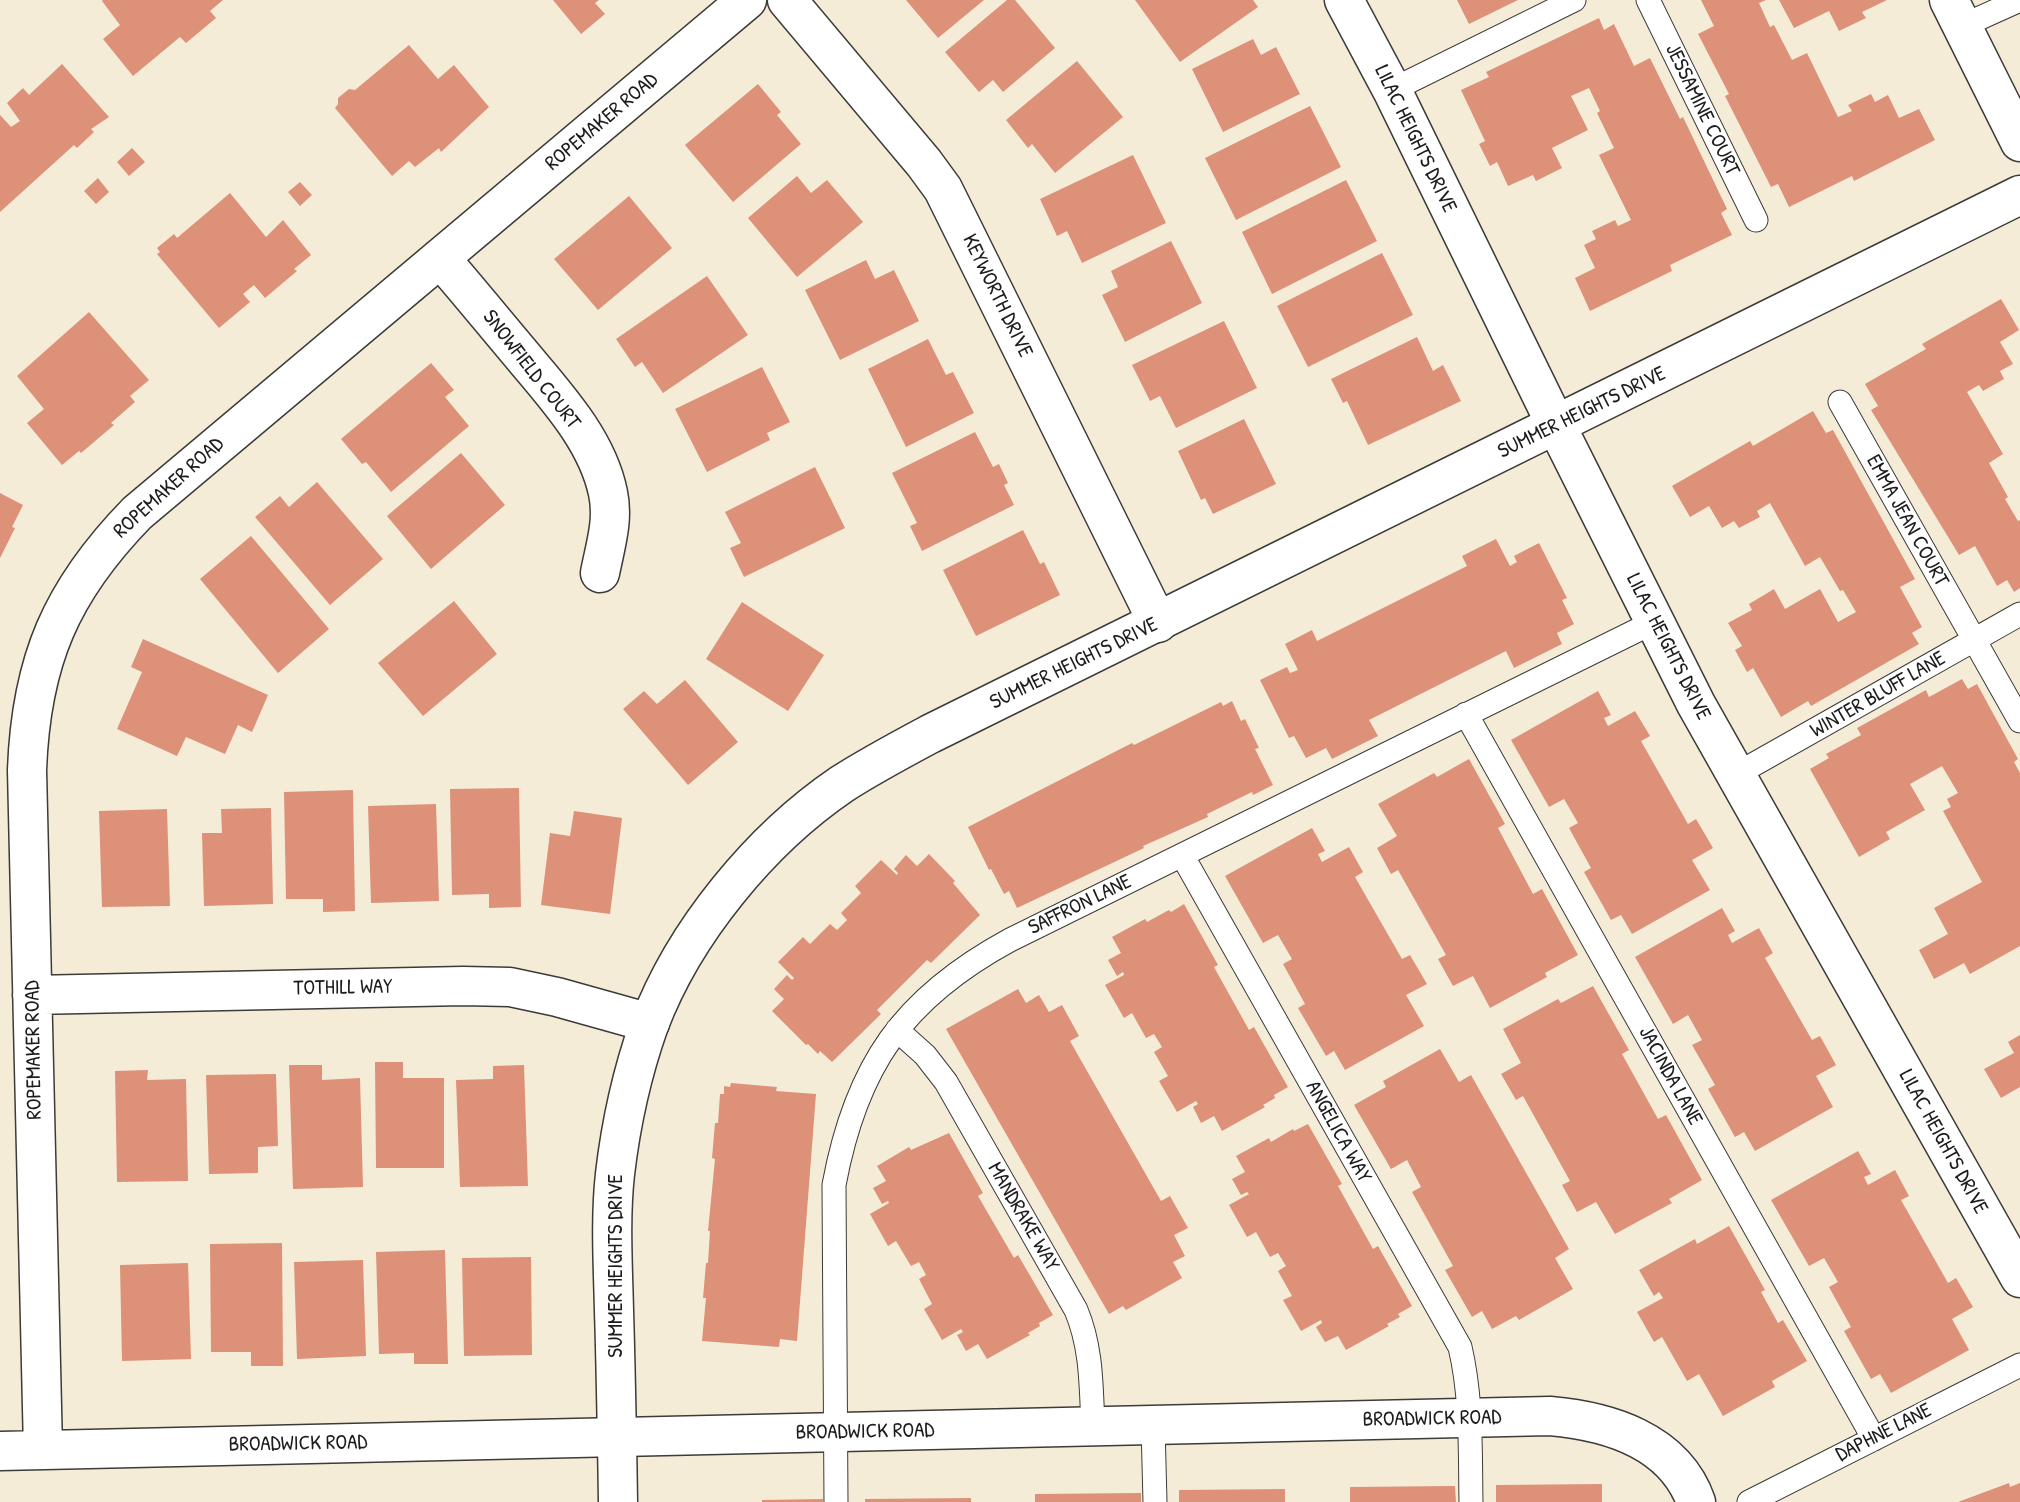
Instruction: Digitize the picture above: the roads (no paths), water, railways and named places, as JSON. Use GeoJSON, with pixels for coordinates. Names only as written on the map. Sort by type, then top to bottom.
{"type":"FeatureCollection","features":[{"type":"Feature","properties":{"kind":"street","name":"ROPEMAKER ROAD"},"geometry":{"type":"LineString","coordinates":[[43,1450],[27,770],[31,715],[42,661],[71,596],[112,538],[137,513],[747,0]]}},
{"type":"Feature","properties":{"kind":"street","name":"KEYWORTH DRIVE"},"geometry":{"type":"LineString","coordinates":[[787,0],[943,189],[1158,623]]}},
{"type":"Feature","properties":{"kind":"street","name":"LILAC HEIGHTS DRIVE"},"geometry":{"type":"LineString","coordinates":[[1344,0],[1392,90],[1654,622],[1735,775],[2020,1279]]}},
{"type":"Feature","properties":{"kind":"street"},"geometry":{"type":"LineString","coordinates":[[1956,13],[2020,142]]}},
{"type":"Feature","properties":{"kind":"street","name":"SUMMER HEIGHTS DRIVE"},"geometry":{"type":"LineString","coordinates":[[618,1502],[612,1229],[622,1124],[634,1073],[650,1023],[672,976],[698,932],[754,862],[800,817],[884,758],[2020,195]]}},
{"type":"Feature","properties":{"kind":"street","name":"SNOWFIELD COURT"},"geometry":{"type":"LineString","coordinates":[[440,257],[558,399],[587,442],[603,475],[608,494],[609,528],[600,573]]}},
{"type":"Feature","properties":{"kind":"street","name":"TOTHILL WAY"},"geometry":{"type":"LineString","coordinates":[[32,995],[463,986],[510,988],[557,997],[650,1023]]}},
{"type":"Feature","properties":{"kind":"street","name":"BROADWICK ROAD"},"geometry":{"type":"LineString","coordinates":[[0,1451],[1550,1416],[1584,1419],[1629,1433],[1663,1456],[1679,1474],[1696,1502]]}},
{"type":"Feature","properties":{"kind":"lane"},"geometry":{"type":"LineString","coordinates":[[1392,90],[1574,0]]}},
{"type":"Feature","properties":{"kind":"lane","name":"JESSAMINE COURT"},"geometry":{"type":"LineString","coordinates":[[1648,0],[1756,220]]}},
{"type":"Feature","properties":{"kind":"lane"},"geometry":{"type":"LineString","coordinates":[[1956,13],[2020,0]]}},
{"type":"Feature","properties":{"kind":"lane","name":"EMMA JEAN COURT"},"geometry":{"type":"LineString","coordinates":[[1840,402],[2020,721]]}},
{"type":"Feature","properties":{"kind":"lane","name":"WINTER BLUFF LANE"},"geometry":{"type":"LineString","coordinates":[[1735,775],[2020,614]]}},
{"type":"Feature","properties":{"kind":"lane","name":"SAFFRON LANE"},"geometry":{"type":"LineString","coordinates":[[836,1502],[834,1185],[841,1143],[855,1103],[873,1065],[897,1030],[921,1002],[948,978],[978,957],[1654,622]]}},
{"type":"Feature","properties":{"kind":"lane","name":"JACINDA LANE"},"geometry":{"type":"LineString","coordinates":[[1466,714],[1874,1439]]}},
{"type":"Feature","properties":{"kind":"lane","name":"ANGELICA WAY"},"geometry":{"type":"LineString","coordinates":[[1182,855],[1460,1347],[1466,1372],[1470,1418],[1471,1502]]}},
{"type":"Feature","properties":{"kind":"lane","name":"MANDRAKE WAY"},"geometry":{"type":"LineString","coordinates":[[897,1030],[925,1055],[946,1082],[1076,1310],[1083,1327],[1091,1363],[1093,1427]]}},
{"type":"Feature","properties":{"kind":"lane","name":"DAPHNE LANE"},"geometry":{"type":"LineString","coordinates":[[1749,1502],[2020,1364]]}},
{"type":"Feature","properties":{"kind":"lane"},"geometry":{"type":"LineString","coordinates":[[1153,1425],[1155,1502]]}}]}
